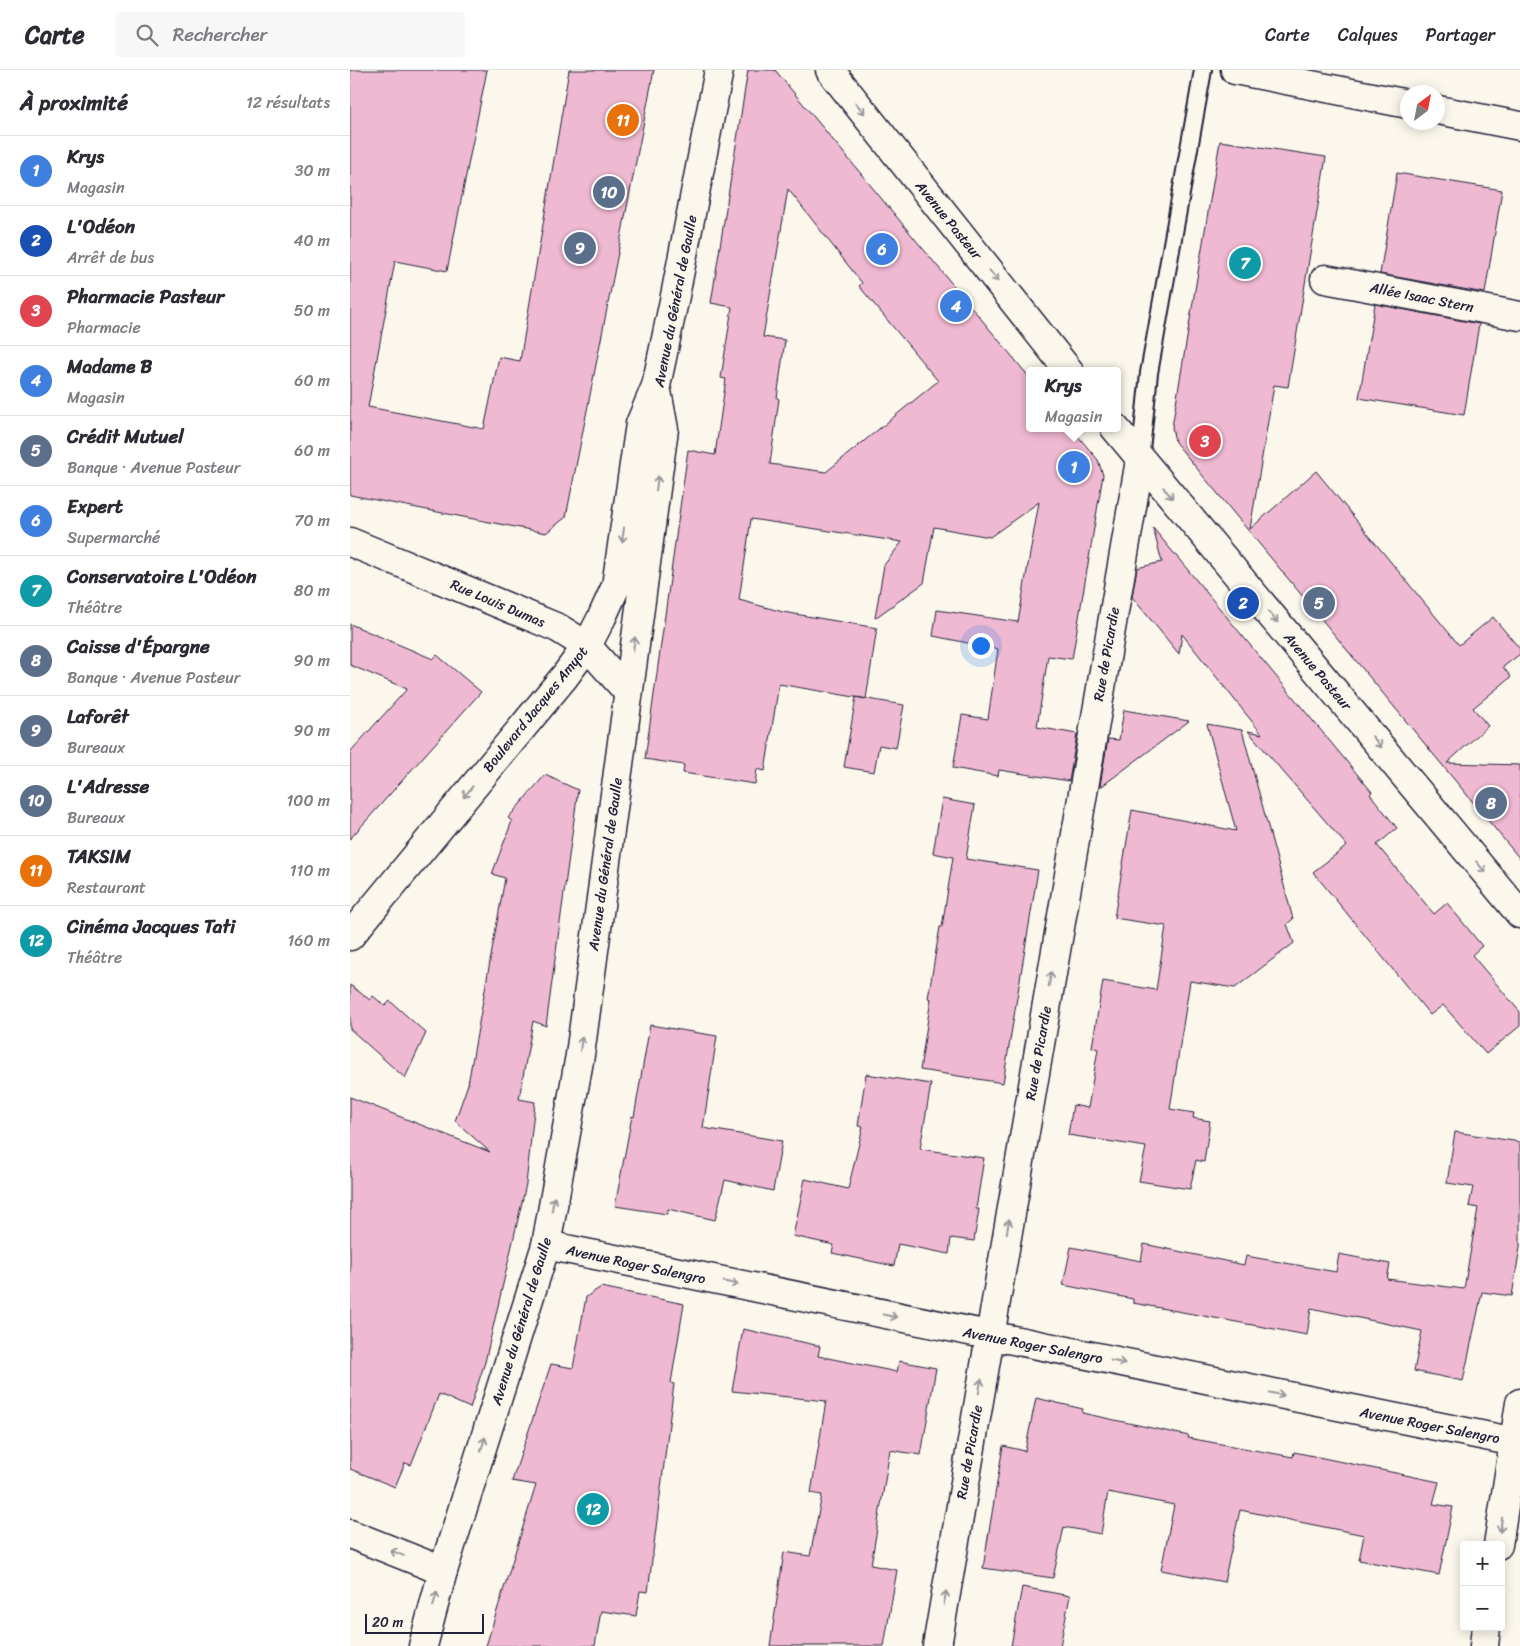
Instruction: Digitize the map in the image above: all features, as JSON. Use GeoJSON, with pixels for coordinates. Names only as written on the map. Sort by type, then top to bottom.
{"type":"FeatureCollection","features":[{"type":"Feature","properties":{"kind":"street","name":"Avenue du Général de Gaulle"},"geometry":{"type":"LineString","coordinates":[[423,1646],[443,1571],[546,1245],[580,1055],[664,429],[656,386],[719,70]]}},
{"type":"Feature","properties":{"kind":"street","name":"Avenue Pasteur"},"geometry":{"type":"LineString","coordinates":[[830,70],[1066,367]]}},
{"type":"Feature","properties":{"kind":"street"},"geometry":{"type":"LineString","coordinates":[[1236,70],[1400,102]]}},
{"type":"Feature","properties":{"kind":"street"},"geometry":{"type":"LineString","coordinates":[[1445,111],[1520,126]]}},
{"type":"Feature","properties":{"kind":"street","name":"Allée Isaac Stern"},"geometry":{"type":"LineString","coordinates":[[1325,279],[1520,316]]}},
{"type":"Feature","properties":{"kind":"street","name":"Boulevard Jacques Amyot"},"geometry":{"type":"LineString","coordinates":[[350,936],[565,676],[587,646],[616,586],[640,424],[656,386]]}},
{"type":"Feature","properties":{"kind":"street","name":"Avenue Pasteur"},"geometry":{"type":"LineString","coordinates":[[1118,432],[1520,914]]}},
{"type":"Feature","properties":{"kind":"street","name":"Rue de Picardie"},"geometry":{"type":"LineString","coordinates":[[937,1646],[1140,460]]}},
{"type":"Feature","properties":{"kind":"street","name":"Rue Louis Dumas"},"geometry":{"type":"LineString","coordinates":[[350,542],[558,628],[587,646],[628,692]]}},
{"type":"Feature","properties":{"kind":"street","name":"Avenue Roger Salengro"},"geometry":{"type":"LineString","coordinates":[[546,1245],[1517,1443]]}},
{"type":"Feature","properties":{"kind":"street"},"geometry":{"type":"LineString","coordinates":[[1499,1541],[1517,1443],[1520,1403]]}},
{"type":"Feature","properties":{"kind":"street"},"geometry":{"type":"LineString","coordinates":[[350,1534],[443,1571]]}},
{"type":"Feature","properties":{"kind":"street"},"geometry":{"type":"LineString","coordinates":[[1484,1646],[1486,1631]]}},
{"type":"Feature","properties":{"kind":"lane"},"geometry":{"type":"LineString","coordinates":[[1140,460],[1150,373],[1203,70]]}},
{"type":"Feature","properties":{"kind":"building"},"geometry":{"type":"Polygon","coordinates":[[[350,70],[487,70],[447,271],[395,261],[368,407],[484,429],[499,357],[520,361],[569,70],[654,70],[566,517],[546,533],[350,495],[350,70]]]}},
{"type":"Feature","properties":{"kind":"building"},"geometry":{"type":"Polygon","coordinates":[[[748,70],[775,70],[1026,373],[1026,432],[1074,432],[1098,460],[1103,475],[1072,659],[1048,656],[1037,727],[1077,734],[1069,781],[999,770],[998,776],[953,768],[962,715],[988,719],[998,649],[933,636],[937,610],[1018,622],[1039,502],[990,537],[934,527],[924,583],[875,618],[884,565],[902,542],[751,519],[739,600],[783,612],[877,628],[866,699],[779,684],[765,771],[757,769],[755,784],[683,773],[684,765],[645,759],[688,450],[715,455],[726,379],[721,378],[732,307],[711,303],[748,70]],[[788,189],[763,337],[785,340],[770,464],[826,472],[938,381],[859,286],[862,283],[788,189]]]}},
{"type":"Feature","properties":{"kind":"building"},"geometry":{"type":"Polygon","coordinates":[[[1220,141],[1326,157],[1288,387],[1274,385],[1250,529],[1316,471],[1459,645],[1493,617],[1520,649],[1520,654],[1503,667],[1511,677],[1473,708],[1488,726],[1447,763],[1520,765],[1520,859],[1175,442],[1172,427],[1220,141]]]}},
{"type":"Feature","properties":{"kind":"building"},"geometry":{"type":"Polygon","coordinates":[[[1397,173],[1502,190],[1485,293],[1380,274],[1397,173]]]}},
{"type":"Feature","properties":{"kind":"building"},"geometry":{"type":"Polygon","coordinates":[[[1375,304],[1479,324],[1464,415],[1359,398],[1375,304]]]}},
{"type":"Feature","properties":{"kind":"building"},"geometry":{"type":"Polygon","coordinates":[[[1153,528],[1372,792],[1370,794],[1397,828],[1377,845],[1434,914],[1447,903],[1482,946],[1472,955],[1520,1012],[1520,1026],[1486,1054],[1443,1005],[1430,1015],[1313,872],[1347,846],[1248,731],[1262,734],[1182,634],[1179,654],[1132,597],[1137,568],[1162,562],[1153,528]]]}},
{"type":"Feature","properties":{"kind":"building"},"geometry":{"type":"Polygon","coordinates":[[[350,624],[433,659],[437,655],[481,692],[350,839],[350,752],[407,689],[350,665],[350,624]]]}},
{"type":"Feature","properties":{"kind":"building"},"geometry":{"type":"Polygon","coordinates":[[[856,697],[904,705],[896,748],[879,745],[874,772],[844,767],[856,697]]]}},
{"type":"Feature","properties":{"kind":"building"},"geometry":{"type":"Polygon","coordinates":[[[1124,710],[1189,721],[1100,786],[1108,739],[1119,740],[1124,710]]]}},
{"type":"Feature","properties":{"kind":"building"},"geometry":{"type":"Polygon","coordinates":[[[1207,724],[1242,730],[1293,919],[1287,924],[1294,943],[1235,988],[1190,981],[1170,1109],[1194,1113],[1193,1118],[1210,1121],[1204,1162],[1196,1160],[1190,1189],[1139,1181],[1146,1147],[1068,1135],[1073,1105],[1088,1108],[1098,1049],[1092,1047],[1103,981],[1156,990],[1166,926],[1114,918],[1132,810],[1236,831],[1207,724]]]}},
{"type":"Feature","properties":{"kind":"building"},"geometry":{"type":"Polygon","coordinates":[[[545,775],[578,790],[546,1026],[533,1021],[519,1099],[535,1102],[526,1184],[485,1362],[470,1408],[439,1394],[411,1465],[405,1463],[395,1487],[350,1469],[350,1097],[490,1152],[455,1121],[468,1084],[505,878],[492,874],[512,821],[508,818],[545,775]]]}},
{"type":"Feature","properties":{"kind":"building"},"geometry":{"type":"Polygon","coordinates":[[[942,799],[975,805],[966,859],[1038,870],[1003,1083],[920,1070],[931,999],[928,998],[953,857],[933,853],[942,799]]]}},
{"type":"Feature","properties":{"kind":"building"},"geometry":{"type":"Polygon","coordinates":[[[350,985],[370,1000],[373,996],[385,1006],[390,1001],[426,1033],[405,1078],[350,1029],[350,985]]]}},
{"type":"Feature","properties":{"kind":"building"},"geometry":{"type":"Polygon","coordinates":[[[650,1025],[717,1036],[703,1128],[782,1141],[773,1191],[725,1180],[715,1220],[668,1209],[667,1214],[615,1206],[632,1116],[634,1117],[650,1025]]]}},
{"type":"Feature","properties":{"kind":"building"},"geometry":{"type":"Polygon","coordinates":[[[866,1074],[931,1084],[920,1149],[984,1158],[976,1209],[979,1209],[974,1241],[951,1238],[949,1254],[898,1244],[894,1266],[832,1253],[834,1245],[793,1236],[805,1179],[848,1189],[863,1127],[858,1126],[866,1074]]]}},
{"type":"Feature","properties":{"kind":"building"},"geometry":{"type":"Polygon","coordinates":[[[1455,1132],[1520,1142],[1520,1247],[1512,1296],[1482,1292],[1463,1381],[1414,1371],[1422,1331],[1311,1308],[1307,1335],[1133,1303],[1133,1299],[1063,1285],[1071,1247],[1141,1261],[1144,1244],[1244,1265],[1246,1256],[1336,1272],[1339,1254],[1390,1264],[1387,1279],[1464,1289],[1478,1208],[1469,1206],[1473,1187],[1447,1183],[1455,1132]]]}},
{"type":"Feature","properties":{"kind":"building"},"geometry":{"type":"Polygon","coordinates":[[[601,1287],[684,1304],[671,1383],[674,1384],[648,1592],[640,1591],[636,1616],[601,1611],[595,1646],[486,1646],[536,1485],[512,1481],[551,1364],[573,1368],[586,1297],[601,1287]]]}},
{"type":"Feature","properties":{"kind":"building"},"geometry":{"type":"Polygon","coordinates":[[[743,1329],[820,1346],[818,1356],[897,1372],[899,1361],[936,1368],[921,1455],[890,1450],[871,1565],[897,1570],[884,1646],[770,1646],[784,1552],[810,1556],[822,1495],[811,1493],[826,1401],[732,1391],[743,1329]]]}},
{"type":"Feature","properties":{"kind":"building"},"geometry":{"type":"Polygon","coordinates":[[[1036,1398],[1083,1409],[1082,1413],[1189,1436],[1188,1438],[1293,1457],[1294,1452],[1439,1482],[1433,1504],[1453,1507],[1439,1575],[1359,1560],[1364,1535],[1240,1510],[1224,1582],[1161,1570],[1174,1505],[1108,1492],[1101,1534],[1064,1527],[1053,1578],[983,1568],[1003,1446],[1025,1451],[1036,1398]]]}},
{"type":"Feature","properties":{"kind":"building"},"geometry":{"type":"Polygon","coordinates":[[[1022,1587],[1070,1596],[1060,1646],[1011,1646],[1022,1587]]]}},
{"type":"Feature","properties":{"kind":"place","name":"TAKSIM"},"geometry":{"type":"Point","coordinates":[623,120]}},
{"type":"Feature","properties":{"kind":"place","name":"L'Adresse"},"geometry":{"type":"Point","coordinates":[609,192]}},
{"type":"Feature","properties":{"kind":"place","name":"Laforêt"},"geometry":{"type":"Point","coordinates":[580,248]}},
{"type":"Feature","properties":{"kind":"place","name":"Expert"},"geometry":{"type":"Point","coordinates":[882,249]}},
{"type":"Feature","properties":{"kind":"place","name":"Conservatoire L'Odéon"},"geometry":{"type":"Point","coordinates":[1245,263]}},
{"type":"Feature","properties":{"kind":"place","name":"Madame B"},"geometry":{"type":"Point","coordinates":[956,306]}},
{"type":"Feature","properties":{"kind":"place","name":"Pharmacie Pasteur"},"geometry":{"type":"Point","coordinates":[1205,441]}},
{"type":"Feature","properties":{"kind":"place","name":"Krys"},"geometry":{"type":"Point","coordinates":[1074,467]}},
{"type":"Feature","properties":{"kind":"place","name":"L'Odéon"},"geometry":{"type":"Point","coordinates":[1243,603]}},
{"type":"Feature","properties":{"kind":"place","name":"Crédit Mutuel"},"geometry":{"type":"Point","coordinates":[1319,603]}},
{"type":"Feature","properties":{"kind":"place","name":"Caisse d'Épargne"},"geometry":{"type":"Point","coordinates":[1491,803]}},
{"type":"Feature","properties":{"kind":"place","name":"Cinéma Jacques Tati"},"geometry":{"type":"Point","coordinates":[593,1509]}}]}
